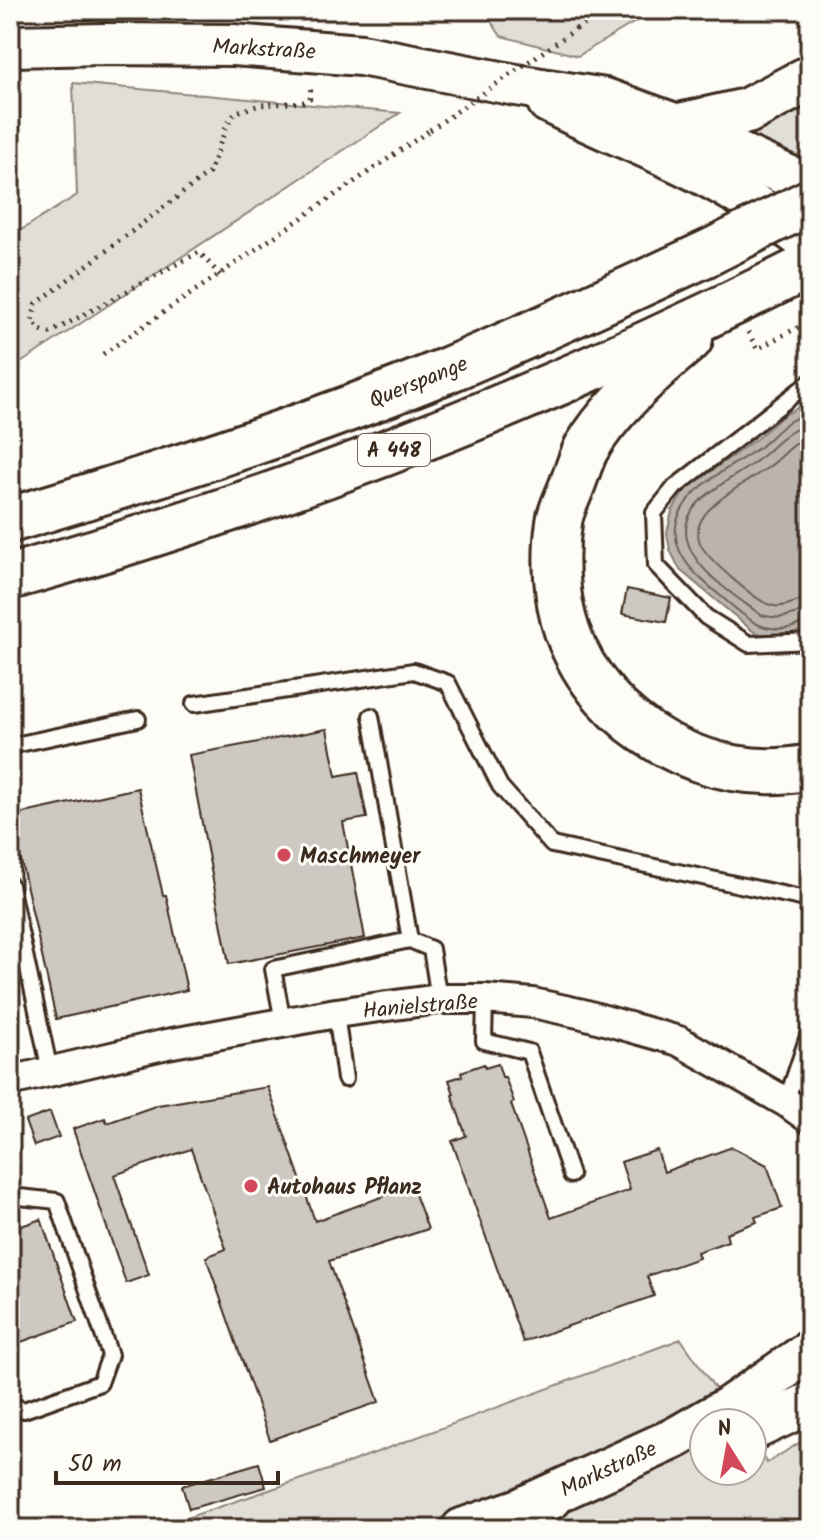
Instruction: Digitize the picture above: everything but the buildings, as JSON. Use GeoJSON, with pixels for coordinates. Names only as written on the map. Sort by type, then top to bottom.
{"type":"FeatureCollection","features":[{"type":"Feature","properties":{"kind":"highway"},"geometry":{"type":"LineString","coordinates":[[680,126],[747,111],[810,78]]}},
{"type":"Feature","properties":{"kind":"highway","name":"Querspange"},"geometry":{"type":"LineString","coordinates":[[10,520],[230,451],[390,392],[585,310],[810,202]]}},
{"type":"Feature","properties":{"kind":"highway","name":"A 448"},"geometry":{"type":"LineString","coordinates":[[10,577],[201,519],[459,426],[641,346],[810,265]]}},
{"type":"Feature","properties":{"kind":"highway"},"geometry":{"type":"LineString","coordinates":[[764,288],[695,334],[653,370],[618,408],[587,449],[559,520],[556,569],[567,630],[591,677],[613,706],[651,736],[699,759],[735,769],[765,772],[810,767]]}},
{"type":"Feature","properties":{"kind":"main road","name":"Markstraße"},"geometry":{"type":"LineString","coordinates":[[10,46],[233,45],[361,55],[605,99],[680,126],[810,186]]}},
{"type":"Feature","properties":{"kind":"main road","name":"Markstraße"},"geometry":{"type":"LineString","coordinates":[[516,85],[596,127],[737,193],[810,244]]}},
{"type":"Feature","properties":{"kind":"main road","name":"Markstraße"},"geometry":{"type":"LineString","coordinates":[[526,1506],[675,1438],[729,1407],[810,1351]]}},
{"type":"Feature","properties":{"kind":"main road"},"geometry":{"type":"LineString","coordinates":[[768,1423],[810,1403]]}},
{"type":"Feature","properties":{"kind":"main road","name":"Markstraße"},"geometry":{"type":"LineString","coordinates":[[462,1529],[688,1455]]}},
{"type":"Feature","properties":{"kind":"street","name":"Hanielstraße"},"geometry":{"type":"LineString","coordinates":[[10,1081],[283,1022],[439,999],[485,999],[533,1003],[679,1041],[810,1119]]}},
{"type":"Feature","properties":{"kind":"lane"},"geometry":{"type":"LineString","coordinates":[[807,388],[675,487],[654,513],[656,565],[706,617],[749,644],[810,641]]}},
{"type":"Feature","properties":{"kind":"lane"},"geometry":{"type":"LineString","coordinates":[[194,704],[414,671],[448,683],[500,786],[552,845],[810,900]]}},
{"type":"Feature","properties":{"kind":"lane"},"geometry":{"type":"LineString","coordinates":[[371,716],[410,940]]}},
{"type":"Feature","properties":{"kind":"lane"},"geometry":{"type":"LineString","coordinates":[[10,746],[138,719]]}},
{"type":"Feature","properties":{"kind":"lane"},"geometry":{"type":"LineString","coordinates":[[10,885],[50,1071]]}},
{"type":"Feature","properties":{"kind":"lane"},"geometry":{"type":"LineString","coordinates":[[283,1022],[273,969],[410,940],[431,949],[439,999]]}},
{"type":"Feature","properties":{"kind":"lane"},"geometry":{"type":"LineString","coordinates":[[485,999],[484,1041],[529,1052],[571,1175]]}},
{"type":"Feature","properties":{"kind":"lane"},"geometry":{"type":"LineString","coordinates":[[336,1013],[345,1079]]}},
{"type":"Feature","properties":{"kind":"lane"},"geometry":{"type":"LineString","coordinates":[[786,1102],[810,1030]]}},
{"type":"Feature","properties":{"kind":"lane"},"geometry":{"type":"LineString","coordinates":[[10,1196],[57,1201],[110,1355],[100,1383],[24,1410],[10,1405]]}},
{"type":"Feature","properties":{"kind":"path"},"geometry":{"type":"LineString","coordinates":[[103,354],[576,29],[610,11]]}},
{"type":"Feature","properties":{"kind":"path"},"geometry":{"type":"LineString","coordinates":[[220,275],[199,252],[50,333],[40,330],[32,321],[36,304],[209,173],[227,125],[236,112],[260,105],[297,104]]}},
{"type":"Feature","properties":{"kind":"path"},"geometry":{"type":"LineString","coordinates":[[772,341],[810,321]]}},
{"type":"Feature","properties":{"kind":"shaded area"},"geometry":{"type":"Polygon","coordinates":[[[483,10],[705,10],[640,19],[578,56],[501,36],[483,10]]]}},
{"type":"Feature","properties":{"kind":"shaded area"},"geometry":{"type":"Polygon","coordinates":[[[73,83],[400,113],[10,370],[10,237],[77,195],[73,83]]]}},
{"type":"Feature","properties":{"kind":"shaded area"},"geometry":{"type":"Polygon","coordinates":[[[810,101],[810,147],[790,159],[740,132],[810,101]]]}},
{"type":"Feature","properties":{"kind":"shaded area"},"geometry":{"type":"Polygon","coordinates":[[[681,1339],[728,1407],[688,1407],[688,1487],[768,1487],[768,1462],[810,1436],[810,1529],[154,1529],[337,1467],[681,1339]]]}},
{"type":"Feature","properties":{"kind":"water"},"geometry":{"type":"Polygon","coordinates":[[[801,406],[810,409],[810,627],[796,635],[773,637],[754,632],[680,570],[670,550],[667,533],[672,511],[685,490],[784,415],[801,406]]]}},
{"type":"Feature","properties":{"kind":"place","name":"Maschmeyer"},"geometry":{"type":"Point","coordinates":[284,855]}},
{"type":"Feature","properties":{"kind":"place","name":"Autohaus Pflanz"},"geometry":{"type":"Point","coordinates":[251,1186]}}]}
